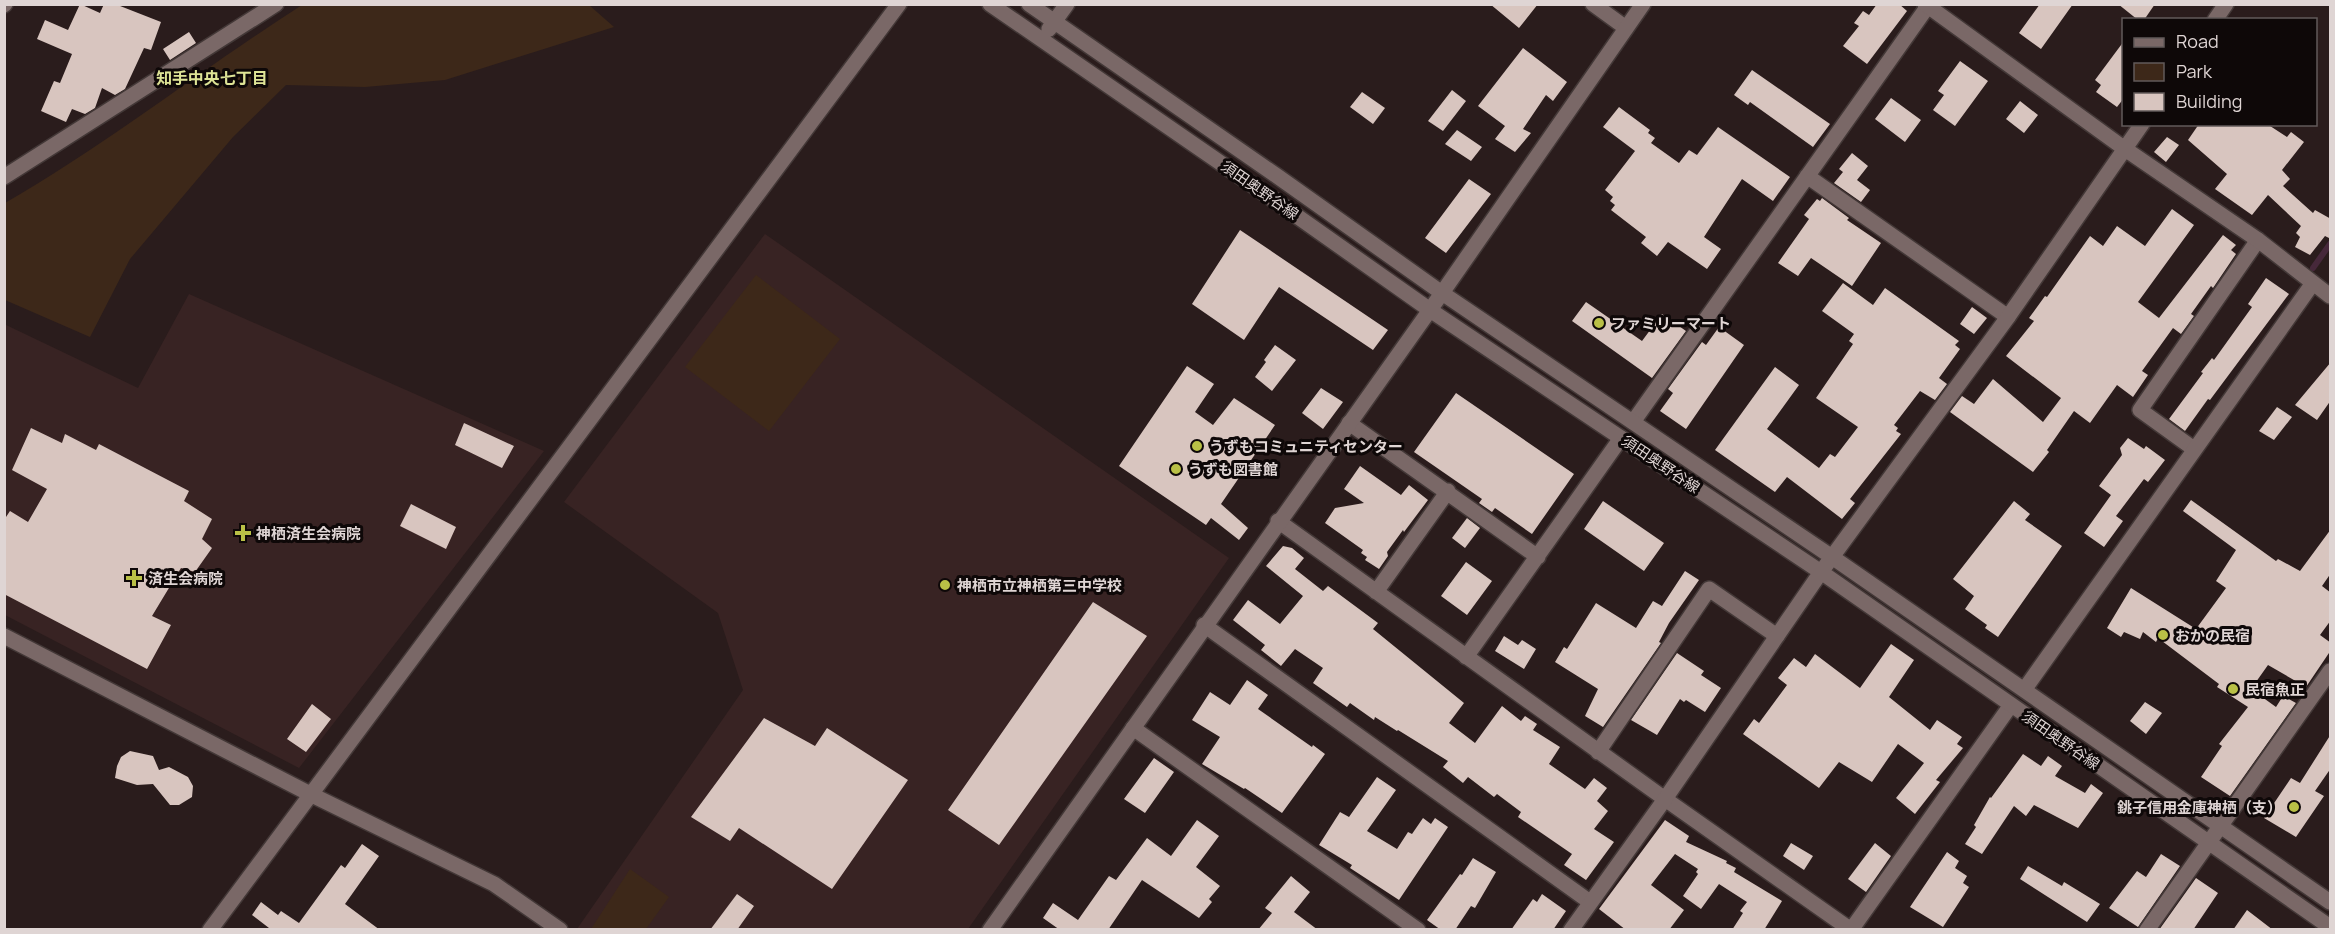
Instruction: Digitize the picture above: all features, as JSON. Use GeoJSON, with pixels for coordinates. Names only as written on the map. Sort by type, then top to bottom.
{"type":"FeatureCollection","features":[{"type":"Feature","properties":{"kind":"street"},"geometry":{"type":"LineString","coordinates":[[4,177],[276,4]]}},
{"type":"Feature","properties":{"kind":"street"},"geometry":{"type":"LineString","coordinates":[[210,930],[899,4]]}},
{"type":"Feature","properties":{"kind":"street","name":"須田奥野谷線"},"geometry":{"type":"LineString","coordinates":[[990,4],[1430,310],[1821,572],[2331,927]]}},
{"type":"Feature","properties":{"kind":"street","name":"須田奥野谷線"},"geometry":{"type":"LineString","coordinates":[[1029,4],[1442,293],[1832,557],[2331,902]]}},
{"type":"Feature","properties":{"kind":"street"},"geometry":{"type":"LineString","coordinates":[[1042,39],[1067,4]]}},
{"type":"Feature","properties":{"kind":"street"},"geometry":{"type":"LineString","coordinates":[[1593,4],[1626,28]]}},
{"type":"Feature","properties":{"kind":"street"},"geometry":{"type":"LineString","coordinates":[[990,930],[1278,521],[1442,293],[1643,4]]}},
{"type":"Feature","properties":{"kind":"street"},"geometry":{"type":"LineString","coordinates":[[2216,18],[2226,4]]}},
{"type":"Feature","properties":{"kind":"street"},"geometry":{"type":"LineString","coordinates":[[1633,422],[1926,5],[2125,149],[2258,240],[2331,296]]}},
{"type":"Feature","properties":{"kind":"street"},"geometry":{"type":"LineString","coordinates":[[1571,930],[1665,799],[1821,572],[2008,317],[2141,126]]}},
{"type":"Feature","properties":{"kind":"street"},"geometry":{"type":"LineString","coordinates":[[1807,176],[2008,317]]}},
{"type":"Feature","properties":{"kind":"street"},"geometry":{"type":"LineString","coordinates":[[2194,448],[2140,410],[2258,240]]}},
{"type":"Feature","properties":{"kind":"street"},"geometry":{"type":"LineString","coordinates":[[2024,690],[2313,283]]}},
{"type":"Feature","properties":{"kind":"street"},"geometry":{"type":"LineString","coordinates":[[1349,423],[1538,557]]}},
{"type":"Feature","properties":{"kind":"street"},"geometry":{"type":"LineString","coordinates":[[1467,657],[1621,438]]}},
{"type":"Feature","properties":{"kind":"street"},"geometry":{"type":"LineString","coordinates":[[1376,592],[1448,491]]}},
{"type":"Feature","properties":{"kind":"street"},"geometry":{"type":"LineString","coordinates":[[1278,521],[1598,752],[1851,930],[2011,705]]}},
{"type":"Feature","properties":{"kind":"street"},"geometry":{"type":"LineString","coordinates":[[1598,752],[1709,590],[1776,636]]}},
{"type":"Feature","properties":{"kind":"street"},"geometry":{"type":"LineString","coordinates":[[1204,626],[1590,902]]}},
{"type":"Feature","properties":{"kind":"street"},"geometry":{"type":"LineString","coordinates":[[4,636],[312,795],[494,884],[560,930]]}},
{"type":"Feature","properties":{"kind":"street"},"geometry":{"type":"LineString","coordinates":[[2147,930],[2331,671]]}},
{"type":"Feature","properties":{"kind":"street"},"geometry":{"type":"LineString","coordinates":[[1133,728],[1418,930]]}},
{"type":"Feature","properties":{"kind":"shaded area","name":"神栖市立神栖第三中学校"},"geometry":{"type":"Polygon","coordinates":[[[765,234],[1229,558],[968,929],[577,929],[743,690],[718,613],[564,502],[765,234]]]}},
{"type":"Feature","properties":{"kind":"shaded area","name":"神栖済生会病院"},"geometry":{"type":"Polygon","coordinates":[[[189,294],[544,451],[299,768],[5,615],[4,324],[138,388],[189,294]]]}},
{"type":"Feature","properties":{"kind":"green space"},"geometry":{"type":"Polygon","coordinates":[[[302,5],[589,5],[614,27],[445,80],[365,87],[286,85],[233,137],[130,259],[90,337],[5,300],[5,203],[81,156],[302,5]]]}},
{"type":"Feature","properties":{"kind":"green space"},"geometry":{"type":"Polygon","coordinates":[[[756,275],[840,339],[769,431],[685,367],[756,275]]]}},
{"type":"Feature","properties":{"kind":"green space"},"geometry":{"type":"Polygon","coordinates":[[[630,869],[669,897],[646,929],[591,929],[630,869]]]}},
{"type":"Feature","properties":{"kind":"building"},"geometry":{"type":"Polygon","coordinates":[[[80,4],[100,13],[104,4],[115,4],[161,22],[151,50],[144,48],[125,89],[115,95],[102,88],[95,108],[85,114],[72,109],[66,122],[41,111],[54,81],[60,83],[72,54],[37,39],[45,20],[68,30],[80,4]]]}},
{"type":"Feature","properties":{"kind":"building"},"geometry":{"type":"Polygon","coordinates":[[[1490,4],[1538,4],[1519,28],[1490,4]]]}},
{"type":"Feature","properties":{"kind":"building"},"geometry":{"type":"Polygon","coordinates":[[[1877,4],[1899,4],[1907,11],[1867,64],[1843,46],[1859,26],[1854,23],[1863,11],[1869,15],[1877,4]]]}},
{"type":"Feature","properties":{"kind":"building"},"geometry":{"type":"Polygon","coordinates":[[[2040,4],[2073,4],[2041,49],[2019,33],[2040,4]]]}},
{"type":"Feature","properties":{"kind":"building"},"geometry":{"type":"Polygon","coordinates":[[[2118,4],[2155,4],[2145,18],[2136,18],[2118,4]]]}},
{"type":"Feature","properties":{"kind":"building"},"geometry":{"type":"Polygon","coordinates":[[[189,32],[196,43],[170,60],[163,49],[189,32]]]}},
{"type":"Feature","properties":{"kind":"building"},"geometry":{"type":"Polygon","coordinates":[[[2122,44],[2122,101],[2117,107],[2096,92],[2101,85],[2095,80],[2122,44]]]}},
{"type":"Feature","properties":{"kind":"building"},"geometry":{"type":"Polygon","coordinates":[[[1523,48],[1567,82],[1553,101],[1546,95],[1523,129],[1531,133],[1515,152],[1495,139],[1505,126],[1478,106],[1523,48]]]}},
{"type":"Feature","properties":{"kind":"building"},"geometry":{"type":"Polygon","coordinates":[[[1960,61],[1988,81],[1955,126],[1933,110],[1944,95],[1938,91],[1960,61]]]}},
{"type":"Feature","properties":{"kind":"building"},"geometry":{"type":"Polygon","coordinates":[[[1752,70],[1830,124],[1813,147],[1750,102],[1748,105],[1734,95],[1752,70]]]}},
{"type":"Feature","properties":{"kind":"building"},"geometry":{"type":"Polygon","coordinates":[[[1452,90],[1466,101],[1443,131],[1428,121],[1452,90]]]}},
{"type":"Feature","properties":{"kind":"building"},"geometry":{"type":"Polygon","coordinates":[[[1362,92],[1385,108],[1373,124],[1350,107],[1362,92]]]}},
{"type":"Feature","properties":{"kind":"building"},"geometry":{"type":"Polygon","coordinates":[[[1891,98],[1921,120],[1905,142],[1875,119],[1891,98]]]}},
{"type":"Feature","properties":{"kind":"building"},"geometry":{"type":"Polygon","coordinates":[[[2020,101],[2038,115],[2024,133],[2006,119],[2020,101]]]}},
{"type":"Feature","properties":{"kind":"building"},"geometry":{"type":"Polygon","coordinates":[[[1619,107],[1650,130],[1648,133],[1655,138],[1651,143],[1679,163],[1689,150],[1697,155],[1718,127],[1790,177],[1773,201],[1742,179],[1704,237],[1721,249],[1707,269],[1668,242],[1657,256],[1641,243],[1646,237],[1611,210],[1615,205],[1610,201],[1613,197],[1605,190],[1635,151],[1603,127],[1619,107]]]}},
{"type":"Feature","properties":{"kind":"building"},"geometry":{"type":"Polygon","coordinates":[[[2198,126],[2270,126],[2287,137],[2291,132],[2304,142],[2282,170],[2290,179],[2283,186],[2313,213],[2315,210],[2331,219],[2331,239],[2325,236],[2310,255],[2295,247],[2300,237],[2296,233],[2301,226],[2268,195],[2252,215],[2215,189],[2227,174],[2188,140],[2198,126]]]}},
{"type":"Feature","properties":{"kind":"building"},"geometry":{"type":"Polygon","coordinates":[[[1457,130],[1482,147],[1471,161],[1445,144],[1457,130]]]}},
{"type":"Feature","properties":{"kind":"building"},"geometry":{"type":"Polygon","coordinates":[[[2167,137],[2179,145],[2166,162],[2154,152],[2167,137]]]}},
{"type":"Feature","properties":{"kind":"building"},"geometry":{"type":"Polygon","coordinates":[[[1852,153],[1868,166],[1857,180],[1870,190],[1861,202],[1834,183],[1843,172],[1839,169],[1852,153]]]}},
{"type":"Feature","properties":{"kind":"building"},"geometry":{"type":"Polygon","coordinates":[[[1469,179],[1491,194],[1446,253],[1425,238],[1469,179]]]}},
{"type":"Feature","properties":{"kind":"building"},"geometry":{"type":"Polygon","coordinates":[[[1822,198],[1849,218],[1847,220],[1881,243],[1852,286],[1811,258],[1798,276],[1778,263],[1809,219],[1804,215],[1817,199],[1820,201],[1822,198]]]}},
{"type":"Feature","properties":{"kind":"building"},"geometry":{"type":"Polygon","coordinates":[[[2172,209],[2194,225],[2138,302],[2159,318],[2223,235],[2236,245],[2231,250],[2236,254],[2213,288],[2211,286],[2191,314],[2194,316],[2181,334],[2173,328],[2142,371],[2148,375],[2133,397],[2117,385],[2090,423],[2074,411],[2047,450],[2049,452],[2033,472],[1950,412],[1962,396],[1974,404],[1993,379],[2043,422],[2061,398],[2006,356],[2034,321],[2029,318],[2045,296],[2047,297],[2090,236],[2103,246],[2117,226],[2145,246],[2172,209]]]}},
{"type":"Feature","properties":{"kind":"building"},"geometry":{"type":"Polygon","coordinates":[[[1240,230],[1388,330],[1373,350],[1279,287],[1244,340],[1192,304],[1240,230]]]}},
{"type":"Feature","properties":{"kind":"building"},"geometry":{"type":"Polygon","coordinates":[[[2266,278],[2289,294],[2185,431],[2169,419],[2203,373],[2201,372],[2212,358],[2214,360],[2252,307],[2248,304],[2266,278]]]}},
{"type":"Feature","properties":{"kind":"building"},"geometry":{"type":"Polygon","coordinates":[[[1843,283],[1873,305],[1885,288],[1959,341],[1955,345],[1960,349],[1939,378],[1947,384],[1935,400],[1920,391],[1894,425],[1898,428],[1896,431],[1901,434],[1850,499],[1855,503],[1842,519],[1787,477],[1775,492],[1715,450],[1775,367],[1799,385],[1767,429],[1819,468],[1830,454],[1835,457],[1858,427],[1816,398],[1853,344],[1849,341],[1854,334],[1822,311],[1843,283]]]}},
{"type":"Feature","properties":{"kind":"building"},"geometry":{"type":"Polygon","coordinates":[[[1586,302],[1642,341],[1662,314],[1686,331],[1652,378],[1572,321],[1586,302]]]}},
{"type":"Feature","properties":{"kind":"building"},"geometry":{"type":"Polygon","coordinates":[[[1972,307],[1987,318],[1974,334],[1960,324],[1972,307]]]}},
{"type":"Feature","properties":{"kind":"building"},"geometry":{"type":"Polygon","coordinates":[[[1719,327],[1744,345],[1686,429],[1660,411],[1673,393],[1668,389],[1702,342],[1706,345],[1719,327]]]}},
{"type":"Feature","properties":{"kind":"building"},"geometry":{"type":"Polygon","coordinates":[[[1275,345],[1296,360],[1272,391],[1255,377],[1275,345]]]}},
{"type":"Feature","properties":{"kind":"building"},"geometry":{"type":"Polygon","coordinates":[[[2331,362],[2331,400],[2317,420],[2295,405],[2331,362]]]}},
{"type":"Feature","properties":{"kind":"building","name":"うずもコミュニティセンター"},"geometry":{"type":"Polygon","coordinates":[[[1187,366],[1214,384],[1195,412],[1213,425],[1234,398],[1275,425],[1221,504],[1248,528],[1239,540],[1211,518],[1206,525],[1119,466],[1187,366]]]}},
{"type":"Feature","properties":{"kind":"building"},"geometry":{"type":"Polygon","coordinates":[[[1321,388],[1343,402],[1323,429],[1302,413],[1321,388]]]}},
{"type":"Feature","properties":{"kind":"building"},"geometry":{"type":"Polygon","coordinates":[[[1456,393],[1574,474],[1532,534],[1495,508],[1492,512],[1479,503],[1482,499],[1414,452],[1456,393]]]}},
{"type":"Feature","properties":{"kind":"building"},"geometry":{"type":"Polygon","coordinates":[[[2277,407],[2292,417],[2274,440],[2259,431],[2277,407]]]}},
{"type":"Feature","properties":{"kind":"building"},"geometry":{"type":"Polygon","coordinates":[[[464,423],[514,446],[502,468],[455,445],[464,423]]]}},
{"type":"Feature","properties":{"kind":"building"},"geometry":{"type":"Polygon","coordinates":[[[31,428],[62,443],[65,434],[96,450],[99,444],[189,491],[184,501],[212,519],[202,539],[212,548],[195,572],[181,568],[152,616],[171,625],[147,669],[4,594],[4,520],[10,511],[28,522],[47,489],[12,470],[31,428]]]}},
{"type":"Feature","properties":{"kind":"building"},"geometry":{"type":"Polygon","coordinates":[[[2128,438],[2144,449],[2146,446],[2165,460],[2148,482],[2144,479],[2116,516],[2123,521],[2104,547],[2084,533],[2111,495],[2099,486],[2122,455],[2120,448],[2128,438]]]}},
{"type":"Feature","properties":{"kind":"building"},"geometry":{"type":"Polygon","coordinates":[[[1360,466],[1401,495],[1409,485],[1428,500],[1387,552],[1388,556],[1379,569],[1365,560],[1367,557],[1361,553],[1363,550],[1325,523],[1335,508],[1364,503],[1344,489],[1360,466]]]}},
{"type":"Feature","properties":{"kind":"building"},"geometry":{"type":"Polygon","coordinates":[[[2191,500],[2276,561],[2278,559],[2300,571],[2331,529],[2331,573],[2322,586],[2331,593],[2331,620],[2320,635],[2331,643],[2331,650],[2306,687],[2268,665],[2251,689],[2276,707],[2283,696],[2296,703],[2230,796],[2201,777],[2222,746],[2219,744],[2248,707],[2217,687],[2219,684],[2158,638],[2156,642],[2143,632],[2140,639],[2124,632],[2121,637],[2107,628],[2131,588],[2196,629],[2226,588],[2216,581],[2236,550],[2183,511],[2191,500]]]}},
{"type":"Feature","properties":{"kind":"building"},"geometry":{"type":"Polygon","coordinates":[[[1603,501],[1664,543],[1644,571],[1584,529],[1603,501]]]}},
{"type":"Feature","properties":{"kind":"building"},"geometry":{"type":"Polygon","coordinates":[[[2014,501],[2030,514],[2025,520],[2062,546],[1998,637],[1985,628],[1987,625],[1965,609],[1974,596],[1953,579],[2014,501]]]}},
{"type":"Feature","properties":{"kind":"building"},"geometry":{"type":"Polygon","coordinates":[[[411,504],[456,527],[446,549],[400,526],[411,504]]]}},
{"type":"Feature","properties":{"kind":"building"},"geometry":{"type":"Polygon","coordinates":[[[1467,518],[1480,528],[1465,548],[1452,538],[1467,518]]]}},
{"type":"Feature","properties":{"kind":"building"},"geometry":{"type":"Polygon","coordinates":[[[1283,546],[1292,548],[1304,558],[1295,569],[1323,591],[1328,586],[1378,623],[1373,629],[1464,703],[1449,723],[1475,743],[1502,706],[1521,721],[1525,716],[1537,724],[1533,730],[1560,747],[1549,764],[1585,789],[1594,778],[1607,788],[1597,801],[1608,811],[1594,829],[1614,842],[1586,880],[1564,865],[1572,854],[1518,817],[1521,812],[1497,794],[1494,797],[1468,777],[1463,783],[1443,767],[1448,761],[1375,717],[1374,720],[1350,703],[1347,707],[1313,683],[1323,668],[1295,649],[1281,666],[1261,650],[1265,645],[1233,620],[1248,600],[1280,624],[1303,596],[1266,566],[1283,546]]]}},
{"type":"Feature","properties":{"kind":"building"},"geometry":{"type":"Polygon","coordinates":[[[1466,562],[1492,581],[1467,615],[1441,596],[1466,562]]]}},
{"type":"Feature","properties":{"kind":"building"},"geometry":{"type":"Polygon","coordinates":[[[1685,571],[1699,580],[1669,623],[1659,642],[1661,643],[1603,727],[1585,716],[1598,689],[1555,662],[1564,647],[1567,649],[1596,603],[1636,628],[1653,601],[1662,606],[1685,571]]]}},
{"type":"Feature","properties":{"kind":"building"},"geometry":{"type":"Polygon","coordinates":[[[1093,602],[1147,636],[999,845],[948,810],[1093,602]]]}},
{"type":"Feature","properties":{"kind":"building"},"geometry":{"type":"Polygon","coordinates":[[[1504,636],[1518,645],[1522,640],[1536,649],[1524,669],[1495,651],[1504,636]]]}},
{"type":"Feature","properties":{"kind":"building"},"geometry":{"type":"Polygon","coordinates":[[[1891,644],[1914,660],[1889,697],[1930,730],[1937,720],[1962,737],[1957,744],[1963,748],[1936,780],[1940,782],[1915,814],[1896,798],[1924,763],[1898,744],[1872,782],[1839,762],[1819,788],[1743,734],[1754,719],[1759,723],[1787,685],[1778,678],[1794,658],[1806,667],[1815,654],[1860,688],[1891,644]]]}},
{"type":"Feature","properties":{"kind":"building"},"geometry":{"type":"Polygon","coordinates":[[[1677,653],[1704,671],[1701,675],[1721,688],[1705,712],[1686,700],[1684,702],[1680,699],[1657,735],[1631,720],[1677,653]]]}},
{"type":"Feature","properties":{"kind":"building"},"geometry":{"type":"Polygon","coordinates":[[[1247,680],[1268,695],[1258,709],[1325,754],[1282,813],[1245,788],[1202,764],[1220,737],[1192,720],[1210,692],[1230,705],[1247,680]]]}},
{"type":"Feature","properties":{"kind":"building"},"geometry":{"type":"Polygon","coordinates":[[[2145,702],[2162,713],[2146,734],[2130,721],[2145,702]]]}},
{"type":"Feature","properties":{"kind":"building"},"geometry":{"type":"Polygon","coordinates":[[[312,704],[331,719],[306,752],[287,739],[312,704]]]}},
{"type":"Feature","properties":{"kind":"building"},"geometry":{"type":"Polygon","coordinates":[[[764,718],[815,746],[827,728],[908,780],[832,889],[739,828],[730,841],[691,817],[764,718]]]}},
{"type":"Feature","properties":{"kind":"building","name":"銚子信用金庫神栖（支）"},"geometry":{"type":"Polygon","coordinates":[[[2331,734],[2331,768],[2315,791],[2324,796],[2296,837],[2264,818],[2291,778],[2300,783],[2331,734]]]}},
{"type":"Feature","properties":{"kind":"building"},"geometry":{"type":"Polygon","coordinates":[[[130,751],[153,756],[159,770],[169,767],[188,777],[193,786],[192,797],[179,805],[170,805],[153,784],[137,785],[115,778],[121,757],[130,751]]]}},
{"type":"Feature","properties":{"kind":"building"},"geometry":{"type":"Polygon","coordinates":[[[2023,754],[2041,766],[2048,756],[2062,766],[2055,776],[2085,793],[2091,784],[2103,793],[2078,828],[2034,805],[2026,816],[2014,806],[1982,854],[1965,844],[1990,797],[2023,754]]]}},
{"type":"Feature","properties":{"kind":"building"},"geometry":{"type":"Polygon","coordinates":[[[1154,758],[1174,772],[1145,813],[1124,799],[1154,758]]]}},
{"type":"Feature","properties":{"kind":"building"},"geometry":{"type":"Polygon","coordinates":[[[1377,777],[1396,790],[1367,831],[1397,849],[1408,832],[1412,834],[1423,818],[1431,824],[1435,818],[1448,827],[1399,900],[1350,868],[1352,865],[1319,845],[1340,812],[1349,817],[1377,777]]]}},
{"type":"Feature","properties":{"kind":"building"},"geometry":{"type":"Polygon","coordinates":[[[1197,820],[1219,836],[1196,867],[1220,886],[1209,899],[1212,902],[1199,918],[1142,880],[1108,930],[1060,930],[1043,918],[1053,903],[1078,920],[1109,876],[1116,880],[1147,838],[1171,856],[1197,820]]]}},
{"type":"Feature","properties":{"kind":"building"},"geometry":{"type":"Polygon","coordinates":[[[1665,820],[1689,836],[1686,842],[1727,861],[1726,863],[1736,868],[1734,872],[1782,901],[1764,930],[1732,930],[1743,913],[1740,911],[1747,902],[1719,884],[1701,909],[1683,896],[1698,874],[1696,872],[1698,869],[1675,854],[1651,885],[1684,910],[1669,930],[1626,930],[1599,909],[1665,820]]]}},
{"type":"Feature","properties":{"kind":"building"},"geometry":{"type":"Polygon","coordinates":[[[1791,843],[1813,856],[1804,870],[1783,856],[1791,843]]]}},
{"type":"Feature","properties":{"kind":"building"},"geometry":{"type":"Polygon","coordinates":[[[1875,843],[1891,856],[1866,892],[1848,879],[1875,843]]]}},
{"type":"Feature","properties":{"kind":"building"},"geometry":{"type":"Polygon","coordinates":[[[362,844],[379,856],[345,904],[380,930],[268,930],[269,928],[252,915],[261,902],[278,915],[281,911],[299,923],[341,865],[345,868],[362,844]]]}},
{"type":"Feature","properties":{"kind":"building"},"geometry":{"type":"Polygon","coordinates":[[[1947,852],[1959,861],[1955,868],[1967,876],[1963,883],[1969,887],[1943,927],[1910,907],[1947,852]]]}},
{"type":"Feature","properties":{"kind":"building"},"geometry":{"type":"Polygon","coordinates":[[[2161,854],[2180,866],[2138,927],[2109,908],[2137,871],[2146,877],[2161,854]]]}},
{"type":"Feature","properties":{"kind":"building"},"geometry":{"type":"Polygon","coordinates":[[[1473,858],[1496,872],[1475,908],[1471,906],[1455,930],[1441,930],[1427,920],[1473,858]]]}},
{"type":"Feature","properties":{"kind":"building"},"geometry":{"type":"Polygon","coordinates":[[[2028,866],[2062,886],[2064,882],[2100,904],[2087,922],[2020,879],[2028,866]]]}},
{"type":"Feature","properties":{"kind":"building"},"geometry":{"type":"Polygon","coordinates":[[[1291,876],[1310,892],[1294,912],[1318,930],[1258,930],[1272,913],[1265,908],[1291,876]]]}},
{"type":"Feature","properties":{"kind":"building"},"geometry":{"type":"Polygon","coordinates":[[[2196,878],[2218,893],[2193,930],[2159,930],[2196,878]]]}},
{"type":"Feature","properties":{"kind":"building"},"geometry":{"type":"Polygon","coordinates":[[[737,894],[754,906],[737,930],[710,930],[737,894]]]}},
{"type":"Feature","properties":{"kind":"building"},"geometry":{"type":"Polygon","coordinates":[[[1542,894],[1566,911],[1553,930],[1511,930],[1533,899],[1537,902],[1542,894]]]}},
{"type":"Feature","properties":{"kind":"building"},"geometry":{"type":"Polygon","coordinates":[[[2247,910],[2273,930],[2233,930],[2247,910]]]}},
{"type":"Feature","properties":{"kind":"waterway"},"geometry":{"type":"LineString","coordinates":[[2313,268],[2330,244]]}},
{"type":"Feature","properties":{"kind":"place","name":"ファミリーマート"},"geometry":{"type":"Point","coordinates":[1599,323]}},
{"type":"Feature","properties":{"kind":"place","name":"うずもコミュニティセンター"},"geometry":{"type":"Point","coordinates":[1197,446]}},
{"type":"Feature","properties":{"kind":"place","name":"うずも図書館"},"geometry":{"type":"Point","coordinates":[1176,469]}},
{"type":"Feature","properties":{"kind":"place","name":"神栖済生会病院"},"geometry":{"type":"Point","coordinates":[243,533]}},
{"type":"Feature","properties":{"kind":"place","name":"済生会病院"},"geometry":{"type":"Point","coordinates":[134,578]}},
{"type":"Feature","properties":{"kind":"place","name":"神栖市立神栖第三中学校"},"geometry":{"type":"Point","coordinates":[945,585]}},
{"type":"Feature","properties":{"kind":"place","name":"おかの民宿"},"geometry":{"type":"Point","coordinates":[2163,635]}},
{"type":"Feature","properties":{"kind":"place","name":"民宿魚正"},"geometry":{"type":"Point","coordinates":[2233,689]}},
{"type":"Feature","properties":{"kind":"place","name":"銚子信用金庫神栖（支）"},"geometry":{"type":"Point","coordinates":[2294,807]}},
{"type":"Feature","properties":{"kind":"district","name":"知手中央七丁目"},"geometry":{"type":"Point","coordinates":[212,78]}}]}
